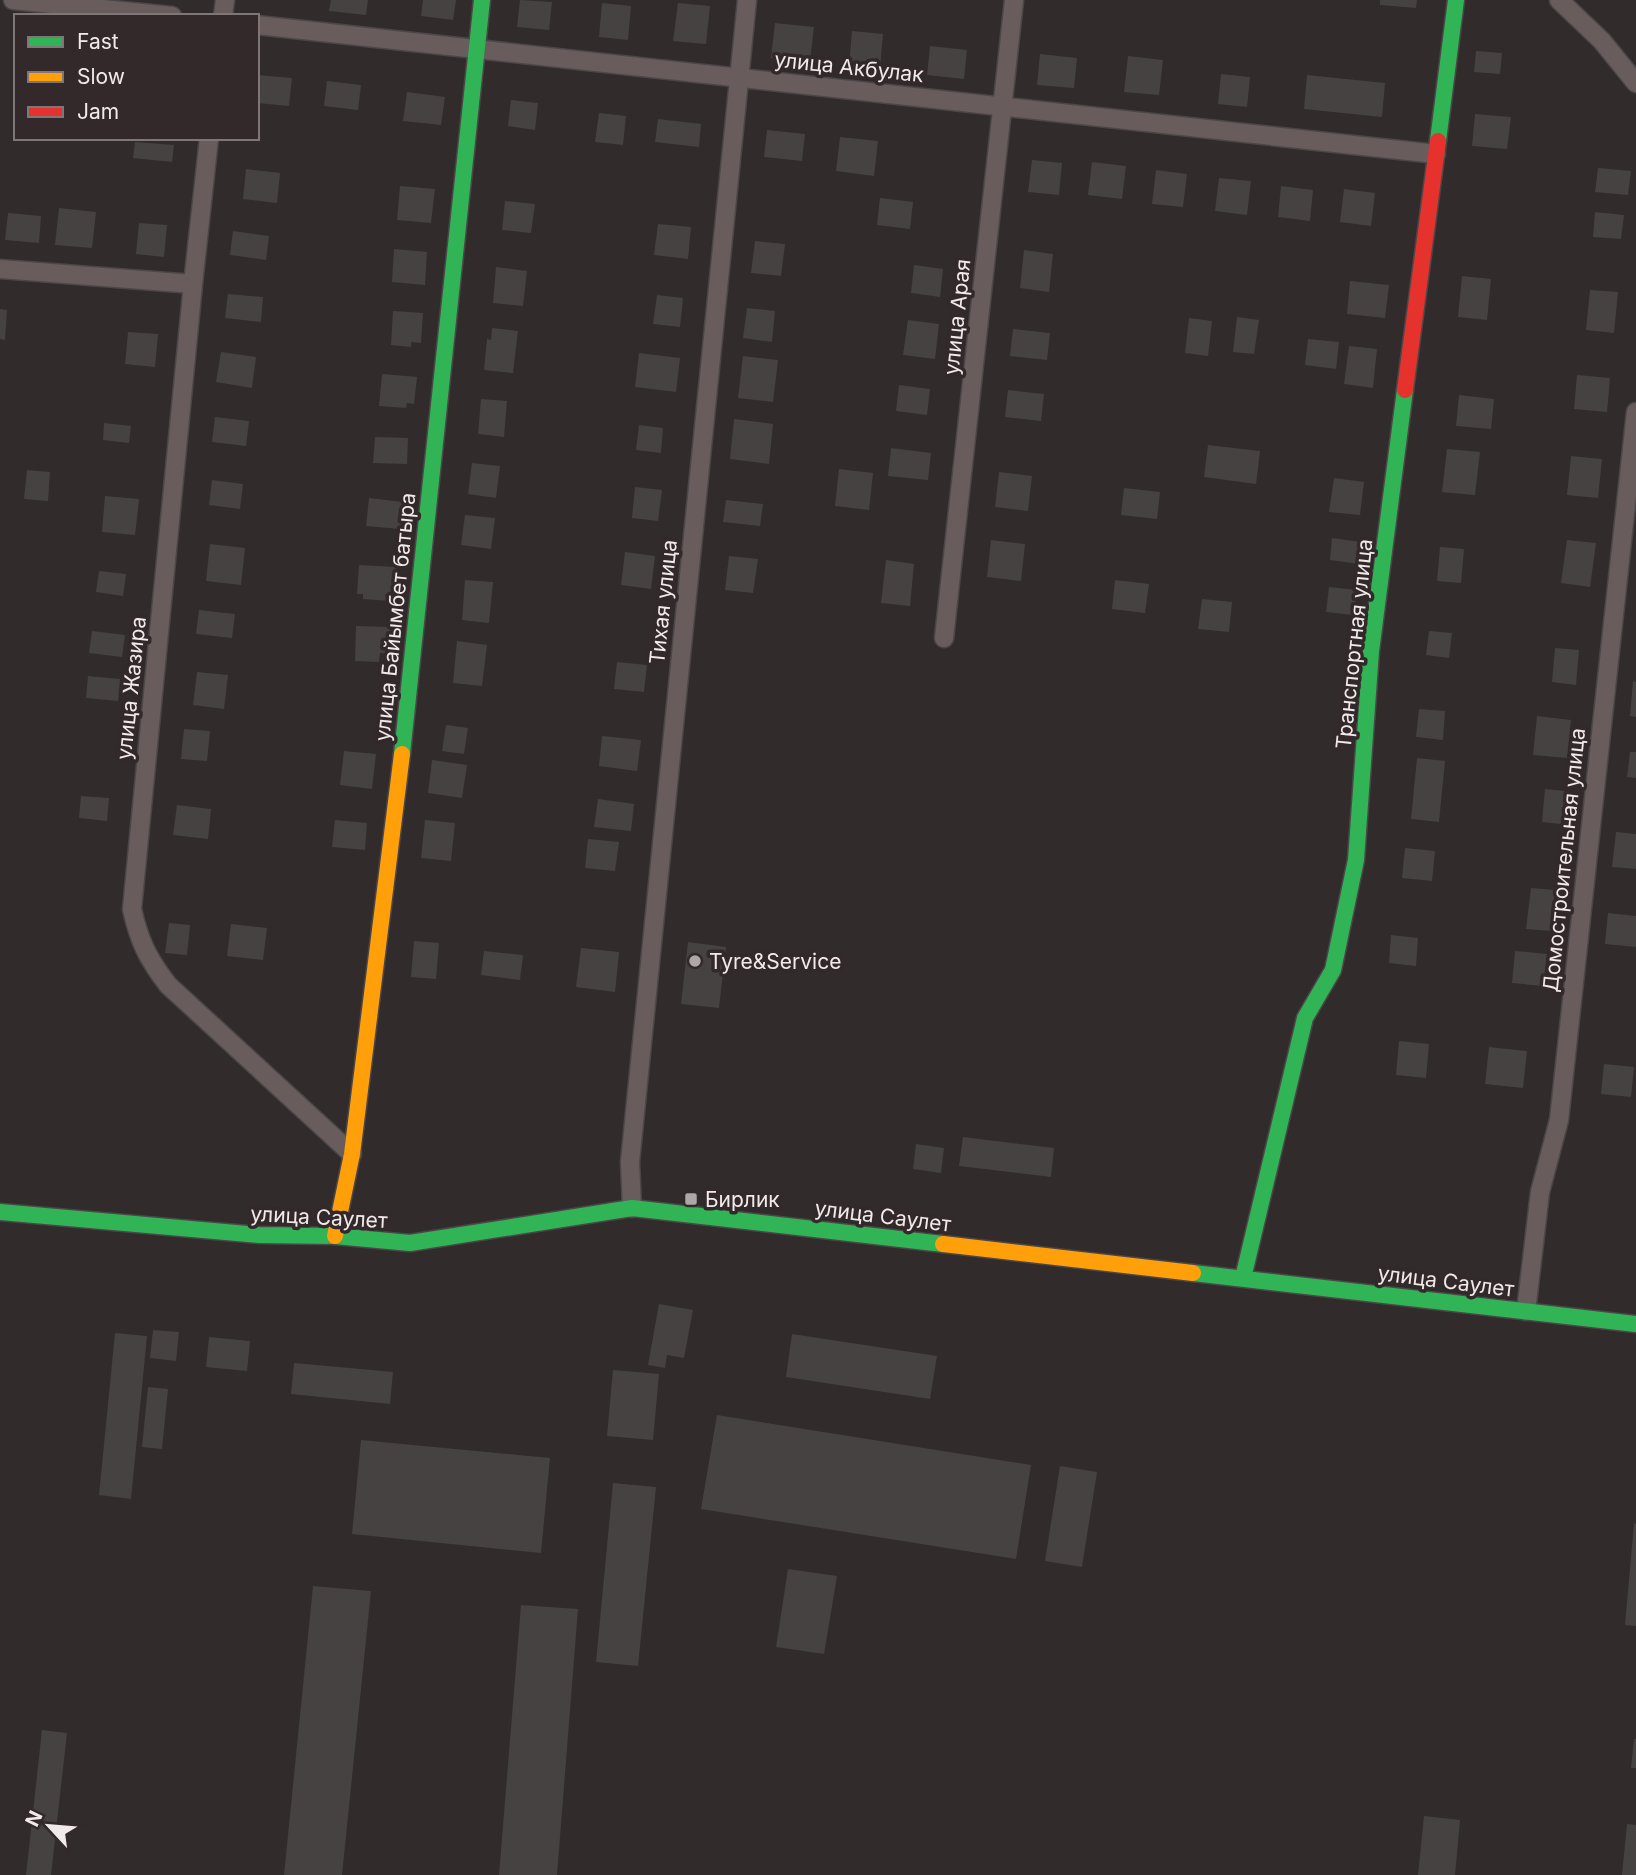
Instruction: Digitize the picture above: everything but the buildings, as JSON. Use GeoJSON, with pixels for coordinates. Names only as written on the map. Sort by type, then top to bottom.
{"type":"FeatureCollection","features":[{"type":"Feature","properties":{"kind":"street"},"geometry":{"type":"LineString","coordinates":[[13,0],[152,14]]}},
{"type":"Feature","properties":{"kind":"street","name":"улица Байымбет батыра"},"geometry":{"type":"LineString","coordinates":[[335,1236],[352,1154],[394,826],[482,0]]}},
{"type":"Feature","properties":{"kind":"street","name":"Тихая улица"},"geometry":{"type":"LineString","coordinates":[[632,1208],[630,1161],[747,0]]}},
{"type":"Feature","properties":{"kind":"street","name":"улица Арая"},"geometry":{"type":"LineString","coordinates":[[944,638],[1014,0]]}},
{"type":"Feature","properties":{"kind":"street","name":"Транспортная улица"},"geometry":{"type":"LineString","coordinates":[[1243,1278],[1305,1018],[1333,970],[1356,860],[1371,650],[1456,0]]}},
{"type":"Feature","properties":{"kind":"street"},"geometry":{"type":"LineString","coordinates":[[1559,0],[1602,41],[1636,82]]}},
{"type":"Feature","properties":{"kind":"street","name":"улица Акбулак"},"geometry":{"type":"LineString","coordinates":[[259,25],[1436,154]]}},
{"type":"Feature","properties":{"kind":"street","name":"улица Жазира"},"geometry":{"type":"LineString","coordinates":[[209,140],[132,909],[138,937],[151,963],[168,985],[352,1154]]}},
{"type":"Feature","properties":{"kind":"street"},"geometry":{"type":"LineString","coordinates":[[0,269],[193,284]]}},
{"type":"Feature","properties":{"kind":"street","name":"Домостроительная улица"},"geometry":{"type":"LineString","coordinates":[[1525,1311],[1540,1192],[1559,1120],[1636,412]]}},
{"type":"Feature","properties":{"kind":"street","name":"улица Саулет"},"geometry":{"type":"LineString","coordinates":[[0,1213],[259,1235],[335,1236],[410,1243],[632,1208],[1636,1324]]}},
{"type":"Feature","properties":{"kind":"traffic: fast"},"geometry":{"type":"LineString","coordinates":[[402,754],[482,0]]}},
{"type":"Feature","properties":{"kind":"traffic: fast"},"geometry":{"type":"LineString","coordinates":[[1438,141],[1456,0]]}},
{"type":"Feature","properties":{"kind":"traffic: fast"},"geometry":{"type":"LineString","coordinates":[[1243,1278],[1305,1018],[1333,970],[1356,860],[1371,651],[1405,390]]}},
{"type":"Feature","properties":{"kind":"traffic: fast"},"geometry":{"type":"LineString","coordinates":[[0,1212],[259,1235],[335,1236],[410,1243],[632,1208],[943,1244]]}},
{"type":"Feature","properties":{"kind":"traffic: fast"},"geometry":{"type":"LineString","coordinates":[[1193,1273],[1636,1324]]}},
{"type":"Feature","properties":{"kind":"traffic: slow"},"geometry":{"type":"LineString","coordinates":[[335,1236],[352,1154],[402,754]]}},
{"type":"Feature","properties":{"kind":"traffic: slow"},"geometry":{"type":"LineString","coordinates":[[943,1244],[1193,1273]]}},
{"type":"Feature","properties":{"kind":"traffic: jam"},"geometry":{"type":"LineString","coordinates":[[1405,390],[1438,141]]}},
{"type":"Feature","properties":{"kind":"place","name":"Tyre&Service"},"geometry":{"type":"Point","coordinates":[695,961]}},
{"type":"Feature","properties":{"kind":"place","name":"Бирлик"},"geometry":{"type":"Point","coordinates":[691,1199]}}]}
